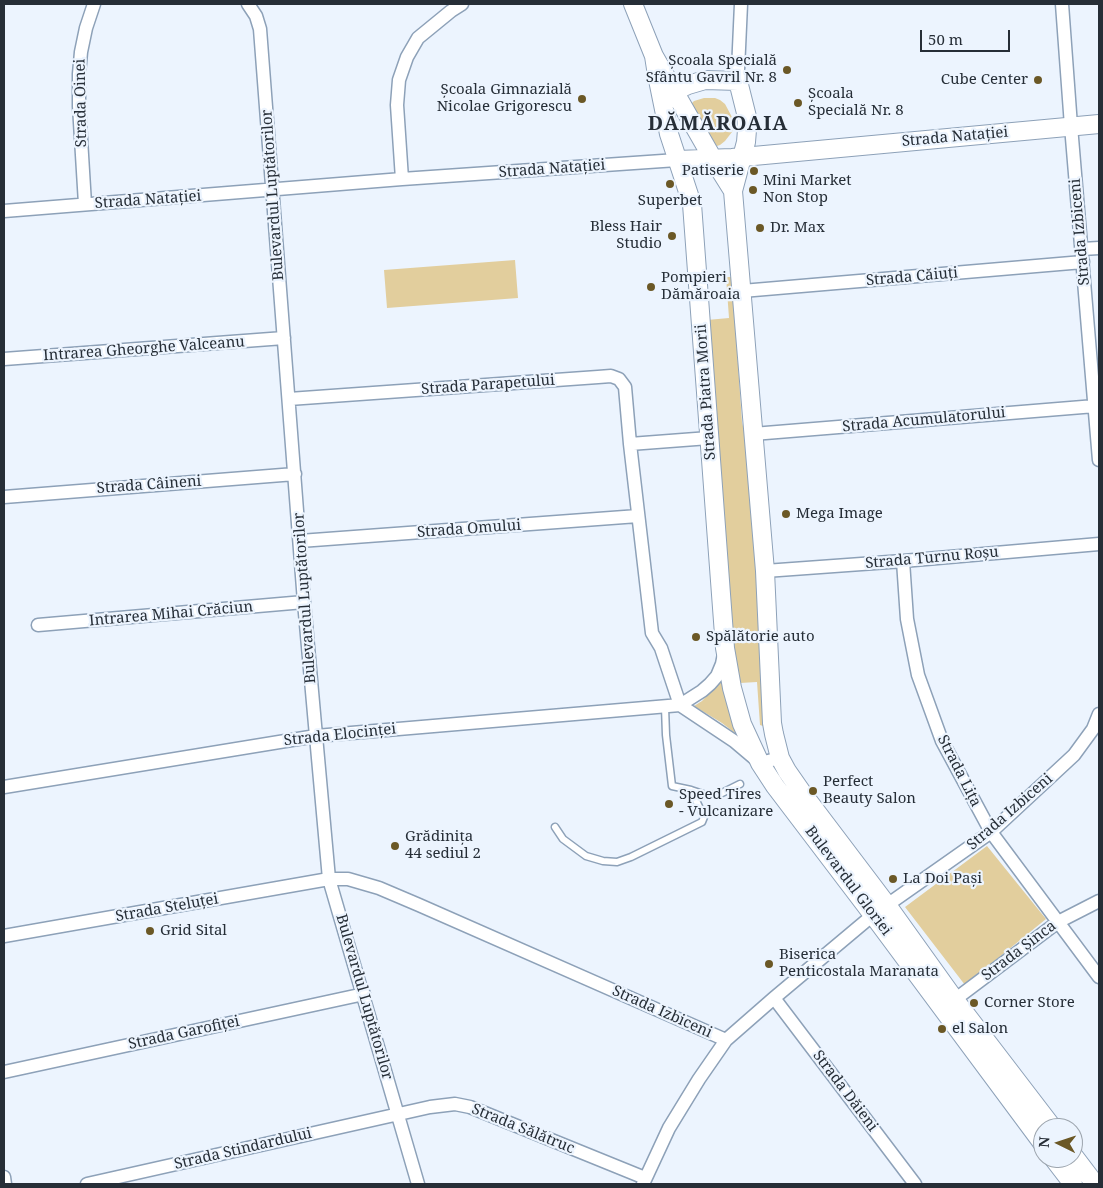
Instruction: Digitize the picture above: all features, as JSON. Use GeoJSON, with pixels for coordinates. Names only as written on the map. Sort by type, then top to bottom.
{"type":"FeatureCollection","features":[{"type":"Feature","properties":{"kind":"street","name":"Strada Oinei"},"geometry":{"type":"LineString","coordinates":[[85,204],[79,74],[86,28],[94,4]]}},
{"type":"Feature","properties":{"kind":"street","name":"Bulevardul Luptătorilor"},"geometry":{"type":"LineString","coordinates":[[248,4],[256,16],[260,30],[304,602],[329,879],[418,1184]]}},
{"type":"Feature","properties":{"kind":"street"},"geometry":{"type":"LineString","coordinates":[[402,179],[397,105],[399,80],[407,58],[418,38],[450,11],[462,4]]}},
{"type":"Feature","properties":{"kind":"street","name":"Strada Piatra Morii"},"geometry":{"type":"LineString","coordinates":[[633,4],[668,95],[733,190]]}},
{"type":"Feature","properties":{"kind":"street"},"geometry":{"type":"LineString","coordinates":[[668,95],[688,85],[705,80],[738,80],[741,4]]}},
{"type":"Feature","properties":{"kind":"street","name":"Strada Izbiceni"},"geometry":{"type":"LineString","coordinates":[[1062,4],[1099,460]]}},
{"type":"Feature","properties":{"kind":"street","name":"Strada Piatra Morii"},"geometry":{"type":"LineString","coordinates":[[738,80],[747,116],[747,130],[746,142],[733,190],[765,571],[772,723],[780,758]]}},
{"type":"Feature","properties":{"kind":"street","name":"Strada Piatra Morii"},"geometry":{"type":"LineString","coordinates":[[668,95],[669,134],[692,204],[725,648],[737,709],[748,739],[760,763]]}},
{"type":"Feature","properties":{"kind":"street","name":"Strada Natației"},"geometry":{"type":"LineString","coordinates":[[4,211],[402,179],[713,159],[1099,124]]}},
{"type":"Feature","properties":{"kind":"street","name":"Strada Căiuți"},"geometry":{"type":"LineString","coordinates":[[742,291],[1083,256],[1099,248]]}},
{"type":"Feature","properties":{"kind":"street","name":"Intrarea Gheorghe Valceanu"},"geometry":{"type":"LineString","coordinates":[[4,359],[284,338]]}},
{"type":"Feature","properties":{"kind":"street","name":"Strada Parapetului"},"geometry":{"type":"LineString","coordinates":[[289,400],[611,376],[619,379],[625,387],[652,633],[661,648],[680,706]]}},
{"type":"Feature","properties":{"kind":"street","name":"Strada Acumulatorului"},"geometry":{"type":"LineString","coordinates":[[753,434],[1095,406]]}},
{"type":"Feature","properties":{"kind":"street"},"geometry":{"type":"LineString","coordinates":[[630,444],[710,438]]}},
{"type":"Feature","properties":{"kind":"street","name":"Strada Câineni"},"geometry":{"type":"LineString","coordinates":[[4,497],[295,474]]}},
{"type":"Feature","properties":{"kind":"street","name":"Strada Omului"},"geometry":{"type":"LineString","coordinates":[[300,541],[638,516]]}},
{"type":"Feature","properties":{"kind":"street","name":"Strada Turnu Roșu"},"geometry":{"type":"LineString","coordinates":[[765,571],[1099,544]]}},
{"type":"Feature","properties":{"kind":"street","name":"Strada Lița"},"geometry":{"type":"LineString","coordinates":[[902,561],[907,619],[918,675],[942,741],[991,832],[1099,977]]}},
{"type":"Feature","properties":{"kind":"street","name":"Intrarea Mihai Crăciun"},"geometry":{"type":"LineString","coordinates":[[38,625],[304,602]]}},
{"type":"Feature","properties":{"kind":"street"},"geometry":{"type":"LineString","coordinates":[[725,648],[722,664],[717,676],[702,691],[680,706],[734,741],[760,763],[780,758]]}},
{"type":"Feature","properties":{"kind":"street","name":"Strada Elocinței"},"geometry":{"type":"LineString","coordinates":[[4,787],[316,736],[680,706]]}},
{"type":"Feature","properties":{"kind":"street","name":"Strada Izbiceni"},"geometry":{"type":"LineString","coordinates":[[329,879],[348,880],[387,892],[726,1040],[880,910],[991,832],[1074,755],[1096,729],[1099,714]]}},
{"type":"Feature","properties":{"kind":"street","name":"Bulevardul Gloriei"},"geometry":{"type":"LineString","coordinates":[[780,758],[880,910],[949,1004],[1033,1129]]}},
{"type":"Feature","properties":{"kind":"street","name":"Bulevardul Gloriei"},"geometry":{"type":"LineString","coordinates":[[760,763],[775,786],[880,910]]}},
{"type":"Feature","properties":{"kind":"street","name":"Strada Steluței"},"geometry":{"type":"LineString","coordinates":[[4,936],[329,879]]}},
{"type":"Feature","properties":{"kind":"street","name":"Strada Șinca"},"geometry":{"type":"LineString","coordinates":[[949,1004],[1058,922],[1099,901]]}},
{"type":"Feature","properties":{"kind":"street","name":"Strada Garofiței"},"geometry":{"type":"LineString","coordinates":[[4,1072],[364,994]]}},
{"type":"Feature","properties":{"kind":"street","name":"Strada Dăieni"},"geometry":{"type":"LineString","coordinates":[[774,998],[915,1184]]}},
{"type":"Feature","properties":{"kind":"street","name":"Bulevardul Gloriei"},"geometry":{"type":"LineString","coordinates":[[949,1004],[1044,1118]]}},
{"type":"Feature","properties":{"kind":"street"},"geometry":{"type":"LineString","coordinates":[[644,1181],[669,1128],[726,1040]]}},
{"type":"Feature","properties":{"kind":"street","name":"Strada Sălătruc"},"geometry":{"type":"LineString","coordinates":[[398,1114],[441,1105],[455,1104],[470,1107],[644,1181]]}},
{"type":"Feature","properties":{"kind":"street","name":"Strada Stindardului"},"geometry":{"type":"LineString","coordinates":[[87,1184],[398,1114]]}},
{"type":"Feature","properties":{"kind":"street"},"geometry":{"type":"LineString","coordinates":[[1061,1168],[1073,1184]]}},
{"type":"Feature","properties":{"kind":"street"},"geometry":{"type":"LineString","coordinates":[[1083,1168],[1095,1184]]}},
{"type":"Feature","properties":{"kind":"street"},"geometry":{"type":"LineString","coordinates":[[4,1177],[5,1184]]}},
{"type":"Feature","properties":{"kind":"lane"},"geometry":{"type":"LineString","coordinates":[[665,707],[666,736],[672,786],[706,795],[720,794],[740,784]]}},
{"type":"Feature","properties":{"kind":"lane"},"geometry":{"type":"LineString","coordinates":[[555,828],[563,839],[586,856],[603,861],[617,862],[702,822],[704,817],[691,790]]}},
{"type":"Feature","properties":{"kind":"shaded area"},"geometry":{"type":"Polygon","coordinates":[[[704,98],[720,100],[725,104],[733,119],[732,132],[725,141],[717,146],[714,144],[692,105],[694,101],[704,98]]]}},
{"type":"Feature","properties":{"kind":"shaded area"},"geometry":{"type":"Polygon","coordinates":[[[515,260],[518,298],[387,308],[384,270],[515,260]]]}},
{"type":"Feature","properties":{"kind":"shaded area"},"geometry":{"type":"Polygon","coordinates":[[[726,277],[732,277],[742,422],[750,457],[766,727],[760,725],[757,682],[740,683],[733,660],[707,320],[729,318],[726,277]]]}},
{"type":"Feature","properties":{"kind":"shaded area"},"geometry":{"type":"Polygon","coordinates":[[[726,670],[744,740],[722,723],[694,706],[702,701],[719,683],[726,670]]]}},
{"type":"Feature","properties":{"kind":"shaded area"},"geometry":{"type":"Polygon","coordinates":[[[987,846],[1046,919],[965,985],[905,907],[987,846]]]}},
{"type":"Feature","properties":{"kind":"place","name":"Școala Specială Sfântu Gavril Nr. 8"},"geometry":{"type":"Point","coordinates":[787,70]}},
{"type":"Feature","properties":{"kind":"place","name":"Cube Center"},"geometry":{"type":"Point","coordinates":[1038,80]}},
{"type":"Feature","properties":{"kind":"place","name":"Școala Gimnazială Nicolae Grigorescu"},"geometry":{"type":"Point","coordinates":[582,99]}},
{"type":"Feature","properties":{"kind":"place","name":"Școala Specială Nr. 8"},"geometry":{"type":"Point","coordinates":[798,103]}},
{"type":"Feature","properties":{"kind":"place","name":"Patiserie"},"geometry":{"type":"Point","coordinates":[754,171]}},
{"type":"Feature","properties":{"kind":"place","name":"Superbet"},"geometry":{"type":"Point","coordinates":[670,184]}},
{"type":"Feature","properties":{"kind":"place","name":"Mini Market Non Stop"},"geometry":{"type":"Point","coordinates":[753,190]}},
{"type":"Feature","properties":{"kind":"place","name":"Dr. Max"},"geometry":{"type":"Point","coordinates":[760,228]}},
{"type":"Feature","properties":{"kind":"place","name":"Bless Hair Studio"},"geometry":{"type":"Point","coordinates":[672,236]}},
{"type":"Feature","properties":{"kind":"place","name":"Pompieri Dămăroaia"},"geometry":{"type":"Point","coordinates":[651,287]}},
{"type":"Feature","properties":{"kind":"place","name":"Mega Image"},"geometry":{"type":"Point","coordinates":[786,514]}},
{"type":"Feature","properties":{"kind":"place","name":"Spălătorie auto"},"geometry":{"type":"Point","coordinates":[696,637]}},
{"type":"Feature","properties":{"kind":"place","name":"Perfect Beauty Salon"},"geometry":{"type":"Point","coordinates":[813,791]}},
{"type":"Feature","properties":{"kind":"place","name":"Speed Tires - Vulcanizare"},"geometry":{"type":"Point","coordinates":[669,804]}},
{"type":"Feature","properties":{"kind":"place","name":"Grădinița 44 sediul 2"},"geometry":{"type":"Point","coordinates":[395,846]}},
{"type":"Feature","properties":{"kind":"place","name":"La Doi Pași"},"geometry":{"type":"Point","coordinates":[893,879]}},
{"type":"Feature","properties":{"kind":"place","name":"Grid Sital"},"geometry":{"type":"Point","coordinates":[150,931]}},
{"type":"Feature","properties":{"kind":"place","name":"Biserica Penticostala Maranata"},"geometry":{"type":"Point","coordinates":[769,964]}},
{"type":"Feature","properties":{"kind":"place","name":"Corner Store"},"geometry":{"type":"Point","coordinates":[974,1003]}},
{"type":"Feature","properties":{"kind":"place","name":"el Salon"},"geometry":{"type":"Point","coordinates":[942,1029]}},
{"type":"Feature","properties":{"kind":"district","name":"DĂMĂROAIA"},"geometry":{"type":"Point","coordinates":[718,124]}}]}
